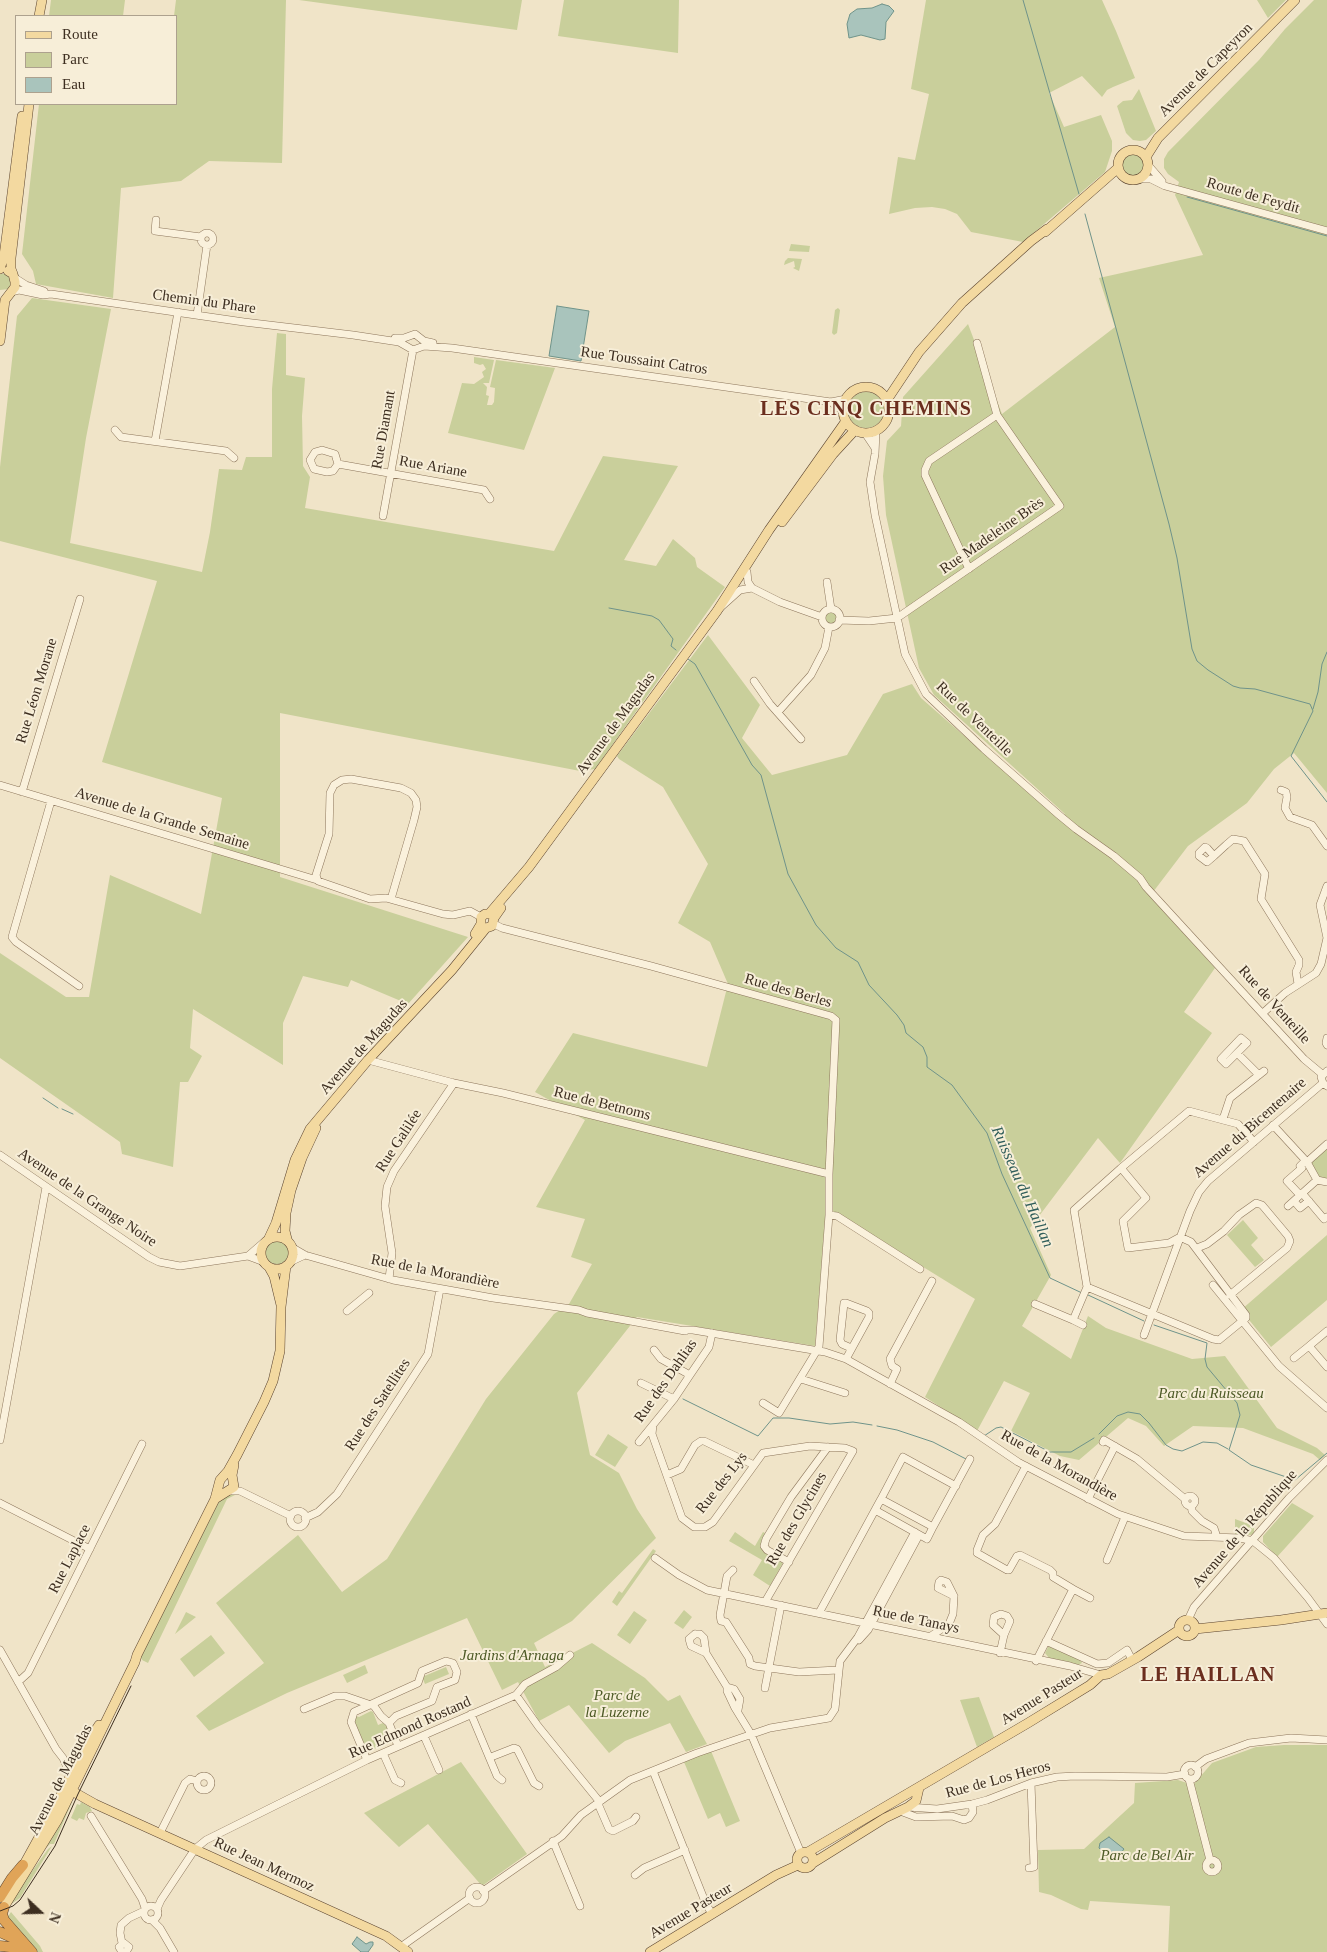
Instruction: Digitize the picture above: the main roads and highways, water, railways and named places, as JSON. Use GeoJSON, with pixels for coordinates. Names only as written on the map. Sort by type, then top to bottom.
{"type":"FeatureCollection","features":[{"type":"Feature","properties":{"kind":"highway"},"geometry":{"type":"LineString","coordinates":[[22,1947],[4,1920],[1,1905],[12,1878],[23,1865]]}},
{"type":"Feature","properties":{"kind":"highway"},"geometry":{"type":"LineString","coordinates":[[0,1932],[32,1952]]}},
{"type":"Feature","properties":{"kind":"highway"},"geometry":{"type":"LineString","coordinates":[[0,1946],[22,1947]]}},
{"type":"Feature","properties":{"kind":"main road"},"geometry":{"type":"LineString","coordinates":[[35,15],[37,0]]}},
{"type":"Feature","properties":{"kind":"main road"},"geometry":{"type":"LineString","coordinates":[[40,15],[42,0]]}},
{"type":"Feature","properties":{"kind":"main road","name":"Avenue de Capeyron"},"geometry":{"type":"LineString","coordinates":[[1139,150],[1158,138],[1295,0]]}},
{"type":"Feature","properties":{"kind":"main road"},"geometry":{"type":"LineString","coordinates":[[14,276],[8,271],[0,270],[3,262],[24,105]]}},
{"type":"Feature","properties":{"kind":"main road"},"geometry":{"type":"LineString","coordinates":[[0,341],[5,300],[4,293],[15,287],[11,269],[11,258],[29,105]]}},
{"type":"Feature","properties":{"kind":"main road","name":"Avenue de Capeyron"},"geometry":{"type":"LineString","coordinates":[[1148,162],[1158,138]]}},
{"type":"Feature","properties":{"kind":"main road"},"geometry":{"type":"LineString","coordinates":[[1134,150],[1139,150],[1148,162],[1147,171],[1141,179],[1133,181],[1123,177],[1118,168],[1119,159],[1125,152],[1134,150]]}},
{"type":"Feature","properties":{"kind":"main road"},"geometry":{"type":"LineString","coordinates":[[887,400],[904,373],[946,320],[972,293],[1118,168]]}},
{"type":"Feature","properties":{"kind":"main road"},"geometry":{"type":"LineString","coordinates":[[1095,188],[1123,177]]}},
{"type":"Feature","properties":{"kind":"main road"},"geometry":{"type":"LineString","coordinates":[[879,391],[904,373]]}},
{"type":"Feature","properties":{"kind":"main road"},"geometry":{"type":"LineString","coordinates":[[860,388],[872,388],[879,391],[887,400],[889,414],[886,421],[876,431],[865,433],[856,430],[846,421],[843,411],[846,399],[852,392],[860,388]]}},
{"type":"Feature","properties":{"kind":"main road","name":"Avenue de Magudas"},"geometry":{"type":"LineString","coordinates":[[726,598],[729,590],[768,530],[846,421]]}},
{"type":"Feature","properties":{"kind":"main road","name":"Avenue de Magudas"},"geometry":{"type":"LineString","coordinates":[[266,1241],[276,1224],[284,1192],[298,1152],[310,1129],[368,1060],[452,970],[716,611],[747,572],[812,481],[841,445],[856,430]]}},
{"type":"Feature","properties":{"kind":"main road","name":"Avenue de Magudas"},"geometry":{"type":"LineString","coordinates":[[287,1240],[285,1231],[286,1213],[291,1190],[302,1158],[322,1115]]}},
{"type":"Feature","properties":{"kind":"main road"},"geometry":{"type":"LineString","coordinates":[[278,1236],[287,1240],[293,1248],[292,1258],[288,1264],[278,1269],[267,1265],[260,1253],[266,1241],[278,1236]]}},
{"type":"Feature","properties":{"kind":"main road","name":"Avenue de Magudas"},"geometry":{"type":"LineString","coordinates":[[281,1307],[288,1264]]}},
{"type":"Feature","properties":{"kind":"main road","name":"Avenue de Magudas"},"geometry":{"type":"LineString","coordinates":[[230,1487],[220,1480],[237,1455],[264,1402],[278,1366],[282,1336],[281,1307],[274,1276],[267,1265]]}},
{"type":"Feature","properties":{"kind":"main road","name":"Avenue de Magudas"},"geometry":{"type":"LineString","coordinates":[[23,1865],[71,1783],[215,1499],[230,1487],[232,1470],[237,1455]]}},
{"type":"Feature","properties":{"kind":"main road"},"geometry":{"type":"LineString","coordinates":[[1195,1629],[1281,1620],[1324,1613]]}},
{"type":"Feature","properties":{"kind":"main road"},"geometry":{"type":"LineString","coordinates":[[1188,1620],[1194,1624],[1195,1629],[1193,1634],[1188,1636],[1183,1635],[1179,1630],[1181,1623],[1188,1620]]}},
{"type":"Feature","properties":{"kind":"main road","name":"Avenue Pasteur"},"geometry":{"type":"LineString","coordinates":[[804,1853],[919,1788],[1090,1685],[1101,1675],[1108,1674],[1179,1630]]}},
{"type":"Feature","properties":{"kind":"main road","name":"Avenue de Magudas"},"geometry":{"type":"LineString","coordinates":[[1,1905],[46,1842],[71,1783],[80,1756],[132,1660],[137,1655]]}},
{"type":"Feature","properties":{"kind":"main road"},"geometry":{"type":"LineString","coordinates":[[71,1783],[90,1746],[93,1734]]}},
{"type":"Feature","properties":{"kind":"main road","name":"Rue Jean Mermoz"},"geometry":{"type":"LineString","coordinates":[[71,1783],[106,1808],[386,1936],[405,1949]]}},
{"type":"Feature","properties":{"kind":"main road","name":"Avenue Pasteur"},"geometry":{"type":"LineString","coordinates":[[650,1952],[776,1875],[798,1864],[805,1869],[810,1867],[813,1863],[904,1809],[917,1798],[919,1788]]}},
{"type":"Feature","properties":{"kind":"main road"},"geometry":{"type":"LineString","coordinates":[[798,1864],[797,1859],[804,1853],[813,1857],[813,1863]]}},
{"type":"Feature","properties":{"kind":"water"},"geometry":{"type":"Polygon","coordinates":[[[882,4],[889,6],[894,11],[886,22],[885,39],[880,40],[861,35],[849,38],[847,24],[850,14],[857,9],[872,8],[882,4]]]}},
{"type":"Feature","properties":{"kind":"water"},"geometry":{"type":"Polygon","coordinates":[[[557,306],[589,311],[581,361],[549,356],[557,306]]]}},
{"type":"Feature","properties":{"kind":"water"},"geometry":{"type":"Polygon","coordinates":[[[1109,1837],[1124,1849],[1114,1862],[1099,1848],[1100,1843],[1109,1837]]]}},
{"type":"Feature","properties":{"kind":"water"},"geometry":{"type":"Polygon","coordinates":[[[357,1937],[366,1944],[373,1942],[368,1952],[361,1952],[352,1944],[357,1937]]]}},
{"type":"Feature","properties":{"kind":"waterway"},"geometry":{"type":"LineString","coordinates":[[1023,0],[1079,194]]}},
{"type":"Feature","properties":{"kind":"waterway"},"geometry":{"type":"LineString","coordinates":[[1187,197],[1327,236]]}},
{"type":"Feature","properties":{"kind":"waterway"},"geometry":{"type":"LineString","coordinates":[[1085,214],[1169,524],[1177,558],[1192,649],[1197,661],[1233,686],[1255,689],[1310,704],[1313,711],[1291,756],[1327,802]]}},
{"type":"Feature","properties":{"kind":"waterway","name":"Ruisseau du Haillan"},"geometry":{"type":"LineString","coordinates":[[609,608],[652,616],[659,620],[673,639],[671,646],[676,650]]}},
{"type":"Feature","properties":{"kind":"waterway"},"geometry":{"type":"LineString","coordinates":[[1313,709],[1318,692],[1322,664],[1327,652]]}},
{"type":"Feature","properties":{"kind":"waterway","name":"Ruisseau du Haillan"},"geometry":{"type":"LineString","coordinates":[[688,659],[695,664],[752,765],[761,775],[788,874],[816,925],[836,948],[858,962],[869,985],[897,1015],[904,1025],[906,1033],[923,1047],[927,1057],[927,1067],[952,1085],[987,1133],[1002,1174],[1050,1278],[1082,1293]]}},
{"type":"Feature","properties":{"kind":"waterway"},"geometry":{"type":"LineString","coordinates":[[43,1098],[58,1108]]}},
{"type":"Feature","properties":{"kind":"waterway"},"geometry":{"type":"LineString","coordinates":[[62,1109],[73,1114]]}},
{"type":"Feature","properties":{"kind":"waterway","name":"Ruisseau du Haillan"},"geometry":{"type":"LineString","coordinates":[[1088,1295],[1144,1321]]}},
{"type":"Feature","properties":{"kind":"waterway","name":"Ruisseau du Haillan"},"geometry":{"type":"LineString","coordinates":[[1154,1325],[1207,1343],[1205,1359],[1207,1367],[1237,1403],[1240,1415],[1229,1450],[1251,1465],[1295,1480],[1327,1453]]}},
{"type":"Feature","properties":{"kind":"waterway"},"geometry":{"type":"LineString","coordinates":[[683,1399],[758,1436],[773,1418],[789,1418],[830,1424],[853,1422],[872,1425]]}},
{"type":"Feature","properties":{"kind":"waterway"},"geometry":{"type":"LineString","coordinates":[[1099,1434],[1117,1416],[1128,1412],[1140,1414],[1166,1445],[1173,1449],[1182,1451],[1203,1442],[1217,1443],[1228,1449]]}},
{"type":"Feature","properties":{"kind":"waterway"},"geometry":{"type":"LineString","coordinates":[[877,1426],[897,1430],[933,1442],[966,1459]]}},
{"type":"Feature","properties":{"kind":"waterway"},"geometry":{"type":"LineString","coordinates":[[984,1436],[1001,1427],[1050,1452],[1071,1452],[1094,1438]]}},
{"type":"Feature","properties":{"kind":"tram line"},"geometry":{"type":"LineString","coordinates":[[0,1911],[13,1906],[20,1900],[55,1846],[78,1794],[131,1686]]}},
{"type":"Feature","properties":{"kind":"district","name":"LES CINQ CHEMINS"},"geometry":{"type":"Point","coordinates":[866,410]}},
{"type":"Feature","properties":{"kind":"district","name":"LE HAILLAN"},"geometry":{"type":"Point","coordinates":[1208,1676]}},
{"type":"Feature","properties":{"kind":"park label","name":"Parc du Ruisseau"},"geometry":{"type":"Point","coordinates":[1211,1394]}},
{"type":"Feature","properties":{"kind":"park label","name":"Jardins d'Arnaga"},"geometry":{"type":"Point","coordinates":[512,1656]}},
{"type":"Feature","properties":{"kind":"park label","name":"Parc de la Luzerne"},"geometry":{"type":"Point","coordinates":[617,1704]}},
{"type":"Feature","properties":{"kind":"park label","name":"Parc de Bel Air"},"geometry":{"type":"Point","coordinates":[1147,1856]}}]}
